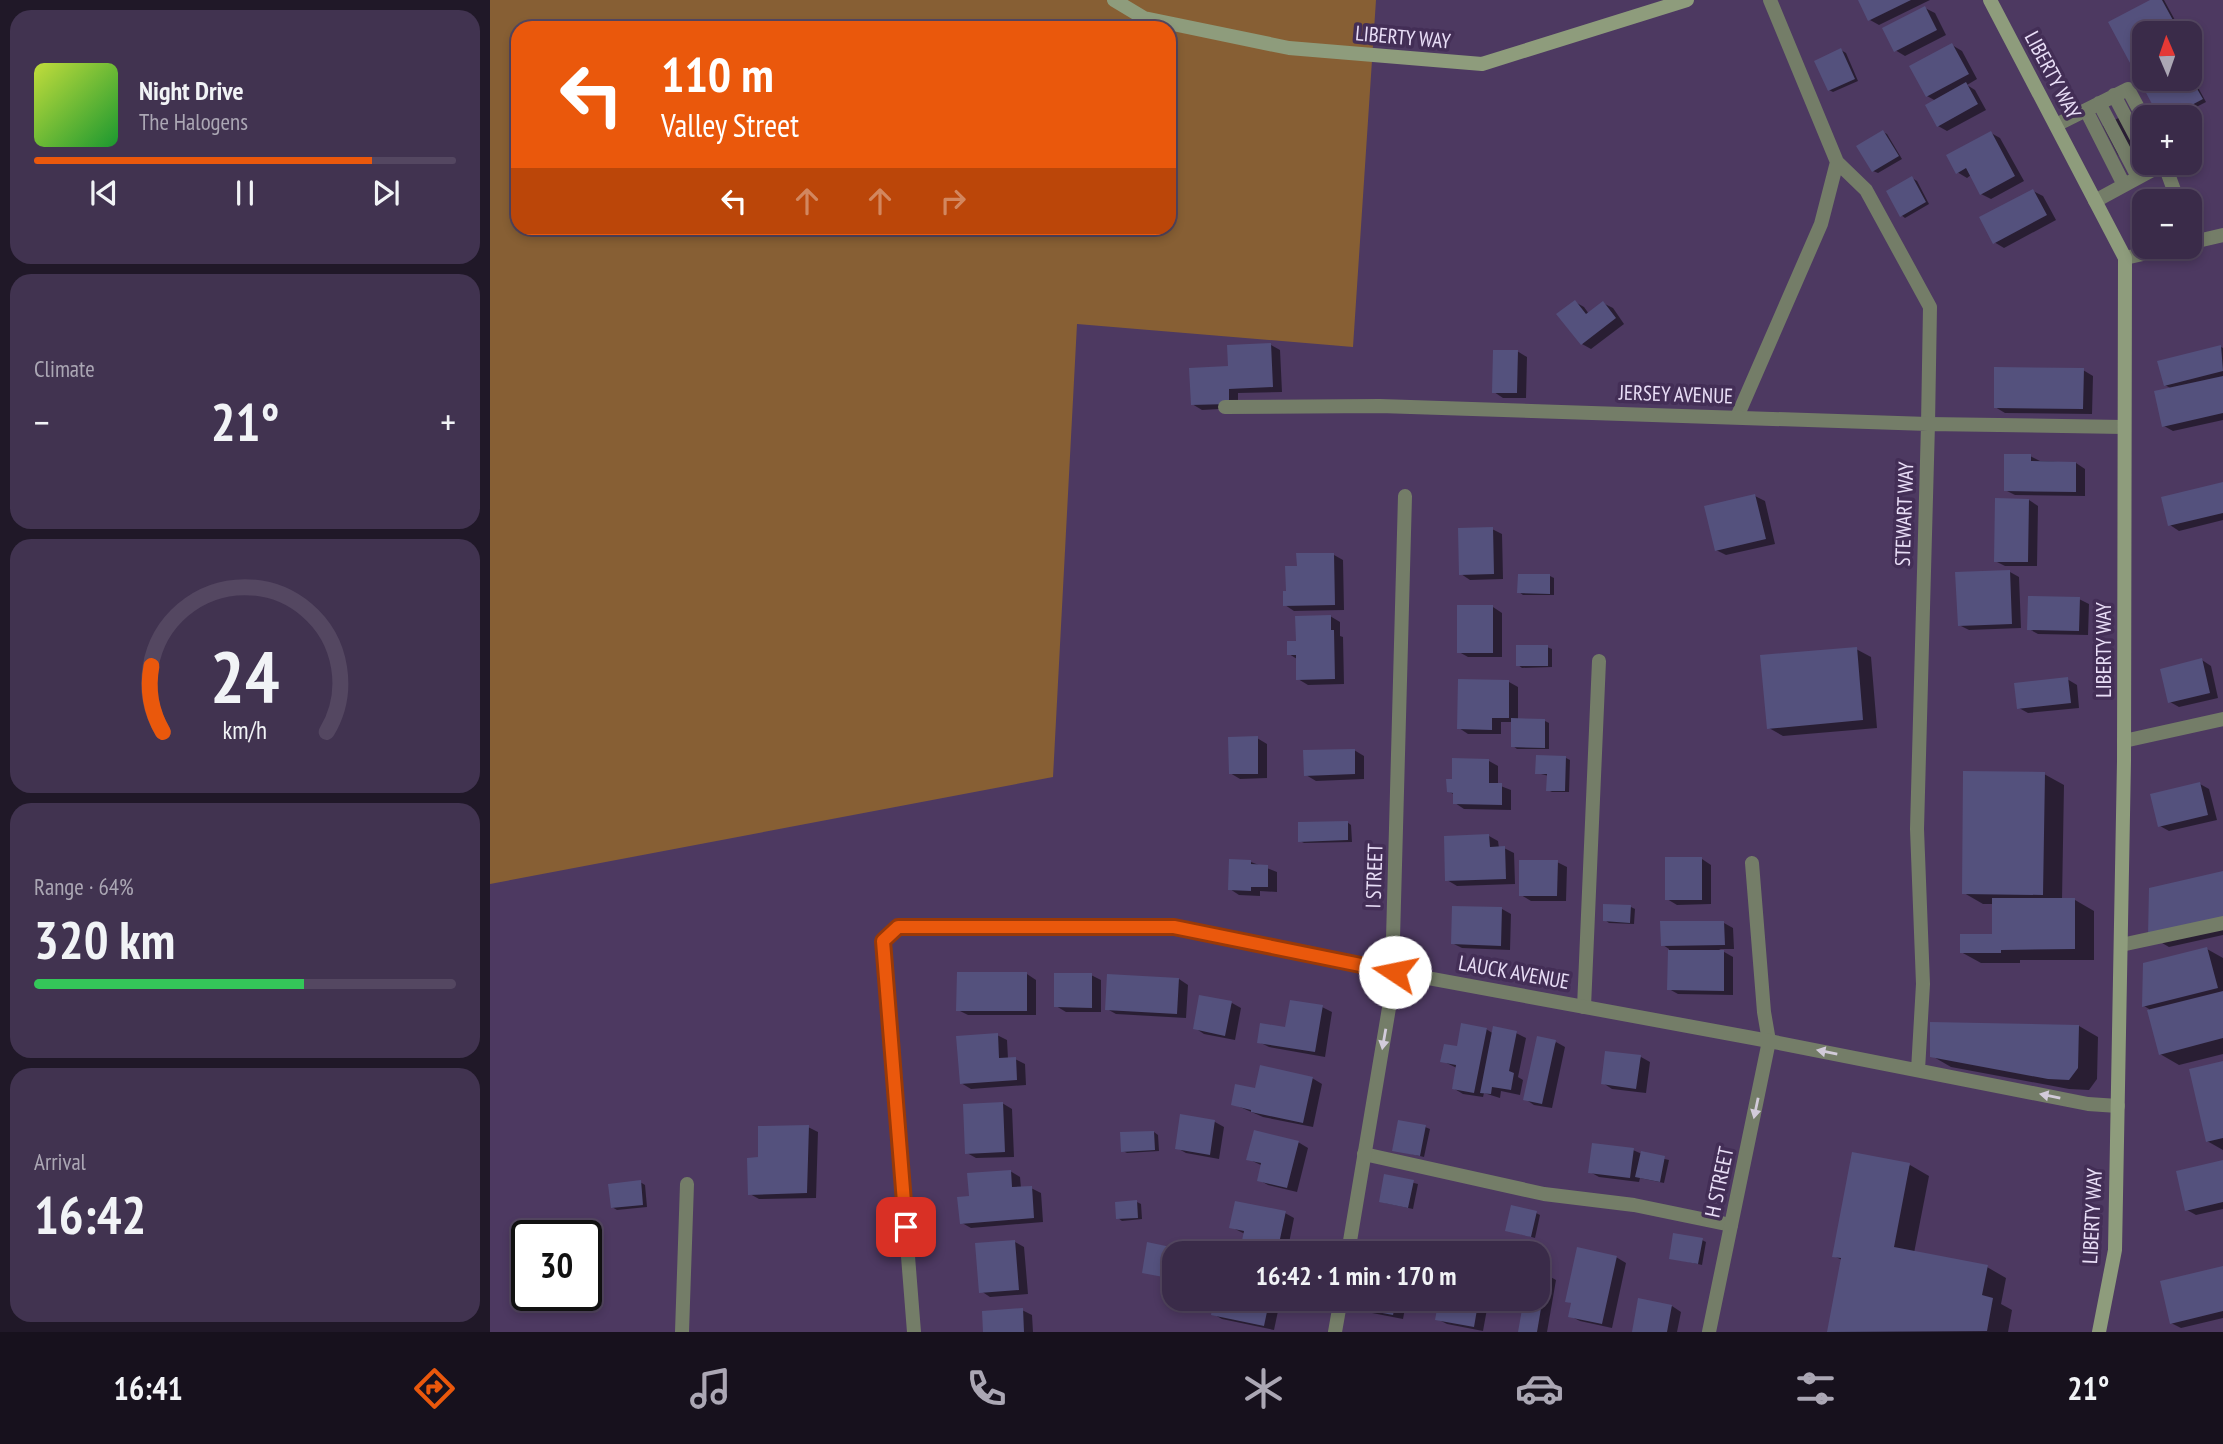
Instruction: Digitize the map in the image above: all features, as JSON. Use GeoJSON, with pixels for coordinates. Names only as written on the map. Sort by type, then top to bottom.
{"type":"FeatureCollection","features":[{"type":"Feature","properties":{"kind":"street","name":"LIBERTY WAY"},"geometry":{"type":"LineString","coordinates":[[1114,0],[1144,18],[1158,21]]}},
{"type":"Feature","properties":{"kind":"street","name":"LIBERTY WAY"},"geometry":{"type":"LineString","coordinates":[[1176,25],[1289,48],[1482,64],[1686,0]]}},
{"type":"Feature","properties":{"kind":"street","name":"STEWART WAY"},"geometry":{"type":"LineString","coordinates":[[1770,0],[1837,162],[1866,190],[1930,307],[1917,829],[1923,984],[1918,1070]]}},
{"type":"Feature","properties":{"kind":"street","name":"LIBERTY WAY"},"geometry":{"type":"LineString","coordinates":[[1990,0],[2125,258],[2124,741],[2115,1250],[2099,1332]]}},
{"type":"Feature","properties":{"kind":"street"},"geometry":{"type":"LineString","coordinates":[[2056,125],[2128,89],[2137,105]]}},
{"type":"Feature","properties":{"kind":"street"},"geometry":{"type":"LineString","coordinates":[[2114,95],[2132,129]]}},
{"type":"Feature","properties":{"kind":"street"},"geometry":{"type":"LineString","coordinates":[[2099,103],[2138,177]]}},
{"type":"Feature","properties":{"kind":"street"},"geometry":{"type":"LineString","coordinates":[[2086,110],[2124,184]]}},
{"type":"Feature","properties":{"kind":"street"},"geometry":{"type":"LineString","coordinates":[[1737,417],[1821,224],[1837,162]]}},
{"type":"Feature","properties":{"kind":"street"},"geometry":{"type":"LineString","coordinates":[[2095,201],[2141,175]]}},
{"type":"Feature","properties":{"kind":"street"},"geometry":{"type":"LineString","coordinates":[[2202,240],[2223,235]]}},
{"type":"Feature","properties":{"kind":"street"},"geometry":{"type":"LineString","coordinates":[[2125,258],[2132,256]]}},
{"type":"Feature","properties":{"kind":"street","name":"JERSEY AVENUE"},"geometry":{"type":"LineString","coordinates":[[1225,407],[1380,406],[1928,424],[2124,427]]}},
{"type":"Feature","properties":{"kind":"street","name":"I STREET"},"geometry":{"type":"LineString","coordinates":[[1350,1241],[1395,972],[1393,939],[1405,496]]}},
{"type":"Feature","properties":{"kind":"street"},"geometry":{"type":"LineString","coordinates":[[1584,1007],[1599,661]]}},
{"type":"Feature","properties":{"kind":"street"},"geometry":{"type":"LineString","coordinates":[[2124,741],[2223,719]]}},
{"type":"Feature","properties":{"kind":"street"},"geometry":{"type":"LineString","coordinates":[[1752,863],[1764,1012],[1769,1041]]}},
{"type":"Feature","properties":{"kind":"street"},"geometry":{"type":"LineString","coordinates":[[2121,945],[2223,923]]}},
{"type":"Feature","properties":{"kind":"street","name":"LAUCK AVENUE"},"geometry":{"type":"LineString","coordinates":[[914,1332],[883,941],[898,927],[1174,927],[1395,972],[1769,1041],[2088,1104],[2118,1106]]}},
{"type":"Feature","properties":{"kind":"street","name":"H STREET"},"geometry":{"type":"LineString","coordinates":[[1709,1332],[1769,1041]]}},
{"type":"Feature","properties":{"kind":"street"},"geometry":{"type":"LineString","coordinates":[[1364,1154],[1544,1194],[1633,1205],[1731,1225]]}},
{"type":"Feature","properties":{"kind":"street"},"geometry":{"type":"LineString","coordinates":[[682,1332],[687,1184]]}},
{"type":"Feature","properties":{"kind":"street"},"geometry":{"type":"LineString","coordinates":[[1335,1332],[1338,1311]]}},
{"type":"Feature","properties":{"kind":"shaded area"},"geometry":{"type":"Polygon","coordinates":[[[490,0],[1376,0],[1353,347],[1077,324],[1053,777],[490,884],[490,0]]]}},
{"type":"Feature","properties":{"kind":"building"},"geometry":{"type":"Polygon","coordinates":[[[1858,0],[1911,0],[1868,21],[1858,0]]]}},
{"type":"Feature","properties":{"kind":"building"},"geometry":{"type":"Polygon","coordinates":[[[2150,0],[2162,0],[2173,21],[2132,21],[2132,67],[2108,22],[2150,0]]]}},
{"type":"Feature","properties":{"kind":"building"},"geometry":{"type":"Polygon","coordinates":[[[1925,6],[1937,30],[1894,52],[1882,28],[1925,6]]]}},
{"type":"Feature","properties":{"kind":"building"},"geometry":{"type":"Polygon","coordinates":[[[1952,43],[1969,74],[1926,97],[1909,66],[1952,43]]]}},
{"type":"Feature","properties":{"kind":"building"},"geometry":{"type":"Polygon","coordinates":[[[1841,48],[1855,79],[1828,91],[1814,61],[1841,48]]]}},
{"type":"Feature","properties":{"kind":"building"},"geometry":{"type":"Polygon","coordinates":[[[1966,82],[1978,104],[1937,127],[1925,105],[1966,82]]]}},
{"type":"Feature","properties":{"kind":"building"},"geometry":{"type":"Polygon","coordinates":[[[2145,91],[2198,91],[2203,99],[2192,105],[2153,105],[2145,91]]]}},
{"type":"Feature","properties":{"kind":"building"},"geometry":{"type":"Polygon","coordinates":[[[1883,130],[1899,156],[1872,172],[1856,146],[1883,130]]]}},
{"type":"Feature","properties":{"kind":"building"},"geometry":{"type":"Polygon","coordinates":[[[1991,131],[2015,176],[1980,195],[1966,168],[1956,174],[1946,155],[1991,131]]]}},
{"type":"Feature","properties":{"kind":"building"},"geometry":{"type":"Polygon","coordinates":[[[1912,176],[1926,202],[1900,217],[1886,191],[1912,176]]]}},
{"type":"Feature","properties":{"kind":"building"},"geometry":{"type":"Polygon","coordinates":[[[2033,189],[2047,215],[1993,244],[1979,217],[2033,189]]]}},
{"type":"Feature","properties":{"kind":"building"},"geometry":{"type":"Polygon","coordinates":[[[1575,300],[1586,314],[1603,301],[1616,318],[1581,345],[1556,314],[1575,300]]]}},
{"type":"Feature","properties":{"kind":"building"},"geometry":{"type":"Polygon","coordinates":[[[1271,343],[1273,387],[1229,389],[1229,404],[1191,405],[1189,368],[1228,366],[1227,345],[1271,343]]]}},
{"type":"Feature","properties":{"kind":"building"},"geometry":{"type":"Polygon","coordinates":[[[2221,345],[2223,371],[2164,386],[2157,361],[2221,345]]]}},
{"type":"Feature","properties":{"kind":"building"},"geometry":{"type":"Polygon","coordinates":[[[1493,350],[1518,350],[1517,393],[1492,393],[1493,350]]]}},
{"type":"Feature","properties":{"kind":"building"},"geometry":{"type":"Polygon","coordinates":[[[1994,367],[2084,368],[2083,409],[1994,408],[1994,367]]]}},
{"type":"Feature","properties":{"kind":"building"},"geometry":{"type":"Polygon","coordinates":[[[2223,376],[2223,413],[2162,427],[2154,391],[2223,376]]]}},
{"type":"Feature","properties":{"kind":"building"},"geometry":{"type":"Polygon","coordinates":[[[2004,454],[2031,454],[2031,461],[2076,462],[2076,492],[2004,491],[2004,454]]]}},
{"type":"Feature","properties":{"kind":"building"},"geometry":{"type":"Polygon","coordinates":[[[2223,482],[2223,513],[2168,526],[2161,497],[2223,482]]]}},
{"type":"Feature","properties":{"kind":"building"},"geometry":{"type":"Polygon","coordinates":[[[1755,494],[1766,539],[1715,551],[1704,506],[1755,494]]]}},
{"type":"Feature","properties":{"kind":"building"},"geometry":{"type":"Polygon","coordinates":[[[1995,498],[2029,499],[2028,562],[1994,562],[1995,498]]]}},
{"type":"Feature","properties":{"kind":"building"},"geometry":{"type":"Polygon","coordinates":[[[1493,527],[1494,574],[1459,575],[1458,528],[1493,527]]]}},
{"type":"Feature","properties":{"kind":"building"},"geometry":{"type":"Polygon","coordinates":[[[1296,553],[1334,553],[1335,605],[1283,606],[1283,591],[1286,591],[1285,566],[1297,566],[1296,553]]]}},
{"type":"Feature","properties":{"kind":"building"},"geometry":{"type":"Polygon","coordinates":[[[2010,570],[2012,624],[1958,626],[1955,572],[2010,570]]]}},
{"type":"Feature","properties":{"kind":"building"},"geometry":{"type":"Polygon","coordinates":[[[1518,574],[1550,574],[1550,594],[1517,593],[1518,574]]]}},
{"type":"Feature","properties":{"kind":"building"},"geometry":{"type":"Polygon","coordinates":[[[2028,596],[2080,597],[2079,631],[2027,630],[2028,596]]]}},
{"type":"Feature","properties":{"kind":"building"},"geometry":{"type":"Polygon","coordinates":[[[1457,605],[1493,605],[1493,653],[1457,653],[1457,605]]]}},
{"type":"Feature","properties":{"kind":"building"},"geometry":{"type":"Polygon","coordinates":[[[1331,615],[1335,679],[1296,680],[1296,655],[1287,655],[1287,641],[1296,641],[1295,616],[1331,615]]]}},
{"type":"Feature","properties":{"kind":"building"},"geometry":{"type":"Polygon","coordinates":[[[1516,645],[1548,645],[1548,666],[1516,666],[1516,645]]]}},
{"type":"Feature","properties":{"kind":"building"},"geometry":{"type":"Polygon","coordinates":[[[1857,647],[1863,720],[1767,729],[1760,655],[1857,647]]]}},
{"type":"Feature","properties":{"kind":"building"},"geometry":{"type":"Polygon","coordinates":[[[2202,658],[2210,693],[2168,703],[2160,669],[2202,658]]]}},
{"type":"Feature","properties":{"kind":"building"},"geometry":{"type":"Polygon","coordinates":[[[2068,677],[2071,703],[2017,709],[2014,683],[2068,677]]]}},
{"type":"Feature","properties":{"kind":"building"},"geometry":{"type":"Polygon","coordinates":[[[1458,679],[1509,680],[1509,718],[1492,718],[1492,730],[1457,729],[1458,679]]]}},
{"type":"Feature","properties":{"kind":"building"},"geometry":{"type":"Polygon","coordinates":[[[1511,718],[1545,719],[1545,748],[1511,747],[1511,718]]]}},
{"type":"Feature","properties":{"kind":"building"},"geometry":{"type":"Polygon","coordinates":[[[1258,736],[1258,774],[1229,774],[1228,737],[1258,736]]]}},
{"type":"Feature","properties":{"kind":"building"},"geometry":{"type":"Polygon","coordinates":[[[1355,749],[1355,774],[1304,776],[1303,750],[1355,749]]]}},
{"type":"Feature","properties":{"kind":"building"},"geometry":{"type":"Polygon","coordinates":[[[1536,755],[1566,756],[1565,791],[1546,791],[1547,774],[1535,774],[1536,755]]]}},
{"type":"Feature","properties":{"kind":"building"},"geometry":{"type":"Polygon","coordinates":[[[1452,758],[1489,759],[1489,783],[1502,783],[1502,805],[1453,804],[1453,793],[1447,792],[1446,779],[1452,779],[1452,758]]]}},
{"type":"Feature","properties":{"kind":"building"},"geometry":{"type":"Polygon","coordinates":[[[1963,771],[2045,772],[2043,895],[1962,894],[1963,771]]]}},
{"type":"Feature","properties":{"kind":"building"},"geometry":{"type":"Polygon","coordinates":[[[2200,782],[2208,815],[2158,827],[2150,794],[2200,782]]]}},
{"type":"Feature","properties":{"kind":"building"},"geometry":{"type":"Polygon","coordinates":[[[1348,821],[1348,840],[1298,842],[1298,822],[1348,821]]]}},
{"type":"Feature","properties":{"kind":"building"},"geometry":{"type":"Polygon","coordinates":[[[1489,834],[1490,847],[1505,846],[1506,879],[1445,881],[1444,836],[1489,834]]]}},
{"type":"Feature","properties":{"kind":"building"},"geometry":{"type":"Polygon","coordinates":[[[1665,857],[1702,857],[1702,900],[1665,900],[1665,857]]]}},
{"type":"Feature","properties":{"kind":"building"},"geometry":{"type":"Polygon","coordinates":[[[1229,859],[1251,860],[1251,864],[1268,865],[1268,887],[1251,887],[1251,891],[1228,890],[1229,859]]]}},
{"type":"Feature","properties":{"kind":"building"},"geometry":{"type":"Polygon","coordinates":[[[1519,860],[1558,860],[1557,896],[1519,896],[1519,860]]]}},
{"type":"Feature","properties":{"kind":"building"},"geometry":{"type":"Polygon","coordinates":[[[2223,871],[2223,920],[2148,937],[2149,888],[2223,871]]]}},
{"type":"Feature","properties":{"kind":"building"},"geometry":{"type":"Polygon","coordinates":[[[1992,898],[2075,898],[2075,949],[1960,953],[1960,934],[1992,934],[1992,898]]]}},
{"type":"Feature","properties":{"kind":"building"},"geometry":{"type":"Polygon","coordinates":[[[1603,904],[1631,905],[1630,923],[1603,921],[1603,904]]]}},
{"type":"Feature","properties":{"kind":"building"},"geometry":{"type":"Polygon","coordinates":[[[1452,906],[1502,907],[1501,946],[1451,944],[1452,906]]]}},
{"type":"Feature","properties":{"kind":"building"},"geometry":{"type":"Polygon","coordinates":[[[1660,921],[1724,921],[1725,945],[1661,946],[1660,921]]]}},
{"type":"Feature","properties":{"kind":"building"},"geometry":{"type":"Polygon","coordinates":[[[2207,947],[2218,988],[2142,1007],[2143,963],[2207,947]]]}},
{"type":"Feature","properties":{"kind":"building"},"geometry":{"type":"Polygon","coordinates":[[[1668,950],[1724,950],[1724,991],[1667,990],[1668,950]]]}},
{"type":"Feature","properties":{"kind":"building"},"geometry":{"type":"Polygon","coordinates":[[[957,972],[1027,972],[1027,1011],[956,1011],[957,972]]]}},
{"type":"Feature","properties":{"kind":"building"},"geometry":{"type":"Polygon","coordinates":[[[1054,973],[1092,973],[1092,1008],[1054,1007],[1054,973]]]}},
{"type":"Feature","properties":{"kind":"building"},"geometry":{"type":"Polygon","coordinates":[[[1107,974],[1179,978],[1177,1014],[1105,1010],[1107,974]]]}},
{"type":"Feature","properties":{"kind":"building"},"geometry":{"type":"Polygon","coordinates":[[[2223,991],[2223,1038],[2159,1055],[2147,1010],[2223,991]]]}},
{"type":"Feature","properties":{"kind":"building"},"geometry":{"type":"Polygon","coordinates":[[[1199,995],[1232,1001],[1225,1036],[1193,1029],[1199,995]]]}},
{"type":"Feature","properties":{"kind":"building"},"geometry":{"type":"Polygon","coordinates":[[[1290,1000],[1323,1005],[1315,1052],[1257,1043],[1260,1023],[1285,1027],[1290,1000]]]}},
{"type":"Feature","properties":{"kind":"building"},"geometry":{"type":"Polygon","coordinates":[[[1930,1022],[2079,1025],[2078,1068],[2069,1080],[2048,1079],[1930,1057],[1930,1022]]]}},
{"type":"Feature","properties":{"kind":"building"},"geometry":{"type":"Polygon","coordinates":[[[1461,1023],[1487,1028],[1474,1093],[1452,1089],[1456,1065],[1440,1062],[1444,1044],[1457,1046],[1461,1023]]]}},
{"type":"Feature","properties":{"kind":"building"},"geometry":{"type":"Polygon","coordinates":[[[1493,1026],[1517,1031],[1509,1071],[1514,1073],[1511,1090],[1492,1087],[1491,1094],[1480,1093],[1493,1026]]]}},
{"type":"Feature","properties":{"kind":"building"},"geometry":{"type":"Polygon","coordinates":[[[998,1033],[999,1058],[1016,1057],[1017,1080],[960,1084],[956,1036],[998,1033]]]}},
{"type":"Feature","properties":{"kind":"building"},"geometry":{"type":"Polygon","coordinates":[[[1537,1036],[1556,1040],[1542,1104],[1523,1100],[1537,1036]]]}},
{"type":"Feature","properties":{"kind":"building"},"geometry":{"type":"Polygon","coordinates":[[[1605,1051],[1641,1055],[1636,1089],[1601,1084],[1605,1051]]]}},
{"type":"Feature","properties":{"kind":"building"},"geometry":{"type":"Polygon","coordinates":[[[2223,1061],[2223,1138],[2206,1142],[2189,1069],[2223,1061]]]}},
{"type":"Feature","properties":{"kind":"building"},"geometry":{"type":"Polygon","coordinates":[[[1260,1065],[1313,1077],[1303,1123],[1231,1105],[1235,1084],[1255,1088],[1260,1065]]]}},
{"type":"Feature","properties":{"kind":"building"},"geometry":{"type":"Polygon","coordinates":[[[1003,1102],[1005,1152],[965,1154],[963,1104],[1003,1102]]]}},
{"type":"Feature","properties":{"kind":"building"},"geometry":{"type":"Polygon","coordinates":[[[1180,1114],[1215,1120],[1210,1155],[1175,1149],[1180,1114]]]}},
{"type":"Feature","properties":{"kind":"building"},"geometry":{"type":"Polygon","coordinates":[[[1398,1120],[1426,1125],[1420,1156],[1392,1151],[1398,1120]]]}},
{"type":"Feature","properties":{"kind":"building"},"geometry":{"type":"Polygon","coordinates":[[[809,1125],[807,1193],[748,1195],[747,1158],[758,1157],[758,1126],[809,1125]]]}},
{"type":"Feature","properties":{"kind":"building"},"geometry":{"type":"Polygon","coordinates":[[[1254,1130],[1299,1141],[1287,1188],[1257,1181],[1261,1163],[1246,1160],[1254,1130]]]}},
{"type":"Feature","properties":{"kind":"building"},"geometry":{"type":"Polygon","coordinates":[[[1154,1131],[1155,1150],[1121,1152],[1120,1132],[1154,1131]]]}},
{"type":"Feature","properties":{"kind":"building"},"geometry":{"type":"Polygon","coordinates":[[[1592,1143],[1634,1148],[1630,1178],[1588,1173],[1592,1143]]]}},
{"type":"Feature","properties":{"kind":"building"},"geometry":{"type":"Polygon","coordinates":[[[1641,1151],[1665,1156],[1660,1182],[1635,1177],[1641,1151]]]}},
{"type":"Feature","properties":{"kind":"building"},"geometry":{"type":"Polygon","coordinates":[[[1852,1152],[1910,1163],[1894,1247],[1988,1265],[1982,1295],[1993,1298],[1987,1331],[1827,1332],[1841,1258],[1832,1257],[1852,1152]]]}},
{"type":"Feature","properties":{"kind":"building"},"geometry":{"type":"Polygon","coordinates":[[[2223,1160],[2223,1202],[2185,1211],[2176,1171],[2223,1160]]]}},
{"type":"Feature","properties":{"kind":"building"},"geometry":{"type":"Polygon","coordinates":[[[1011,1170],[1012,1187],[1032,1186],[1034,1218],[960,1224],[957,1197],[969,1196],[967,1173],[1011,1170]]]}},
{"type":"Feature","properties":{"kind":"building"},"geometry":{"type":"Polygon","coordinates":[[[1384,1174],[1414,1180],[1408,1208],[1379,1202],[1384,1174]]]}},
{"type":"Feature","properties":{"kind":"building"},"geometry":{"type":"Polygon","coordinates":[[[641,1180],[643,1205],[611,1208],[608,1184],[641,1180]]]}},
{"type":"Feature","properties":{"kind":"building"},"geometry":{"type":"Polygon","coordinates":[[[1137,1200],[1138,1218],[1116,1219],[1115,1202],[1137,1200]]]}},
{"type":"Feature","properties":{"kind":"building"},"geometry":{"type":"Polygon","coordinates":[[[1235,1201],[1286,1211],[1280,1241],[1242,1241],[1244,1231],[1229,1228],[1235,1201]]]}},
{"type":"Feature","properties":{"kind":"building"},"geometry":{"type":"Polygon","coordinates":[[[1511,1205],[1537,1211],[1531,1237],[1505,1231],[1511,1205]]]}},
{"type":"Feature","properties":{"kind":"building"},"geometry":{"type":"Polygon","coordinates":[[[1673,1233],[1703,1238],[1698,1264],[1669,1259],[1673,1233]]]}},
{"type":"Feature","properties":{"kind":"building"},"geometry":{"type":"Polygon","coordinates":[[[1015,1240],[1019,1290],[979,1293],[975,1243],[1015,1240]]]}},
{"type":"Feature","properties":{"kind":"building"},"geometry":{"type":"Polygon","coordinates":[[[1147,1242],[1162,1245],[1162,1277],[1142,1273],[1147,1242]]]}},
{"type":"Feature","properties":{"kind":"building"},"geometry":{"type":"Polygon","coordinates":[[[1577,1247],[1617,1256],[1602,1324],[1568,1317],[1571,1303],[1565,1302],[1577,1247]]]}},
{"type":"Feature","properties":{"kind":"building"},"geometry":{"type":"Polygon","coordinates":[[[2223,1266],[2223,1311],[2170,1324],[2160,1281],[2223,1266]]]}},
{"type":"Feature","properties":{"kind":"building"},"geometry":{"type":"Polygon","coordinates":[[[1638,1298],[1672,1305],[1667,1332],[1632,1332],[1638,1298]]]}},
{"type":"Feature","properties":{"kind":"building"},"geometry":{"type":"Polygon","coordinates":[[[1023,1308],[1024,1332],[983,1332],[982,1311],[1023,1308]]]}},
{"type":"Feature","properties":{"kind":"building"},"geometry":{"type":"Polygon","coordinates":[[[1212,1311],[1267,1311],[1264,1326],[1211,1315],[1212,1311]]]}},
{"type":"Feature","properties":{"kind":"building"},"geometry":{"type":"Polygon","coordinates":[[[1372,1311],[1394,1311],[1393,1315],[1372,1311]]]}},
{"type":"Feature","properties":{"kind":"building"},"geometry":{"type":"Polygon","coordinates":[[[1437,1311],[1477,1311],[1474,1327],[1435,1320],[1437,1311]]]}},
{"type":"Feature","properties":{"kind":"building"},"geometry":{"type":"Polygon","coordinates":[[[1522,1311],[1541,1311],[1537,1332],[1518,1332],[1522,1311]]]}},
{"type":"Feature","properties":{"kind":"route"},"geometry":{"type":"LineString","coordinates":[[906,1227],[883,941],[898,927],[1174,927],[1395,972]]}}]}
